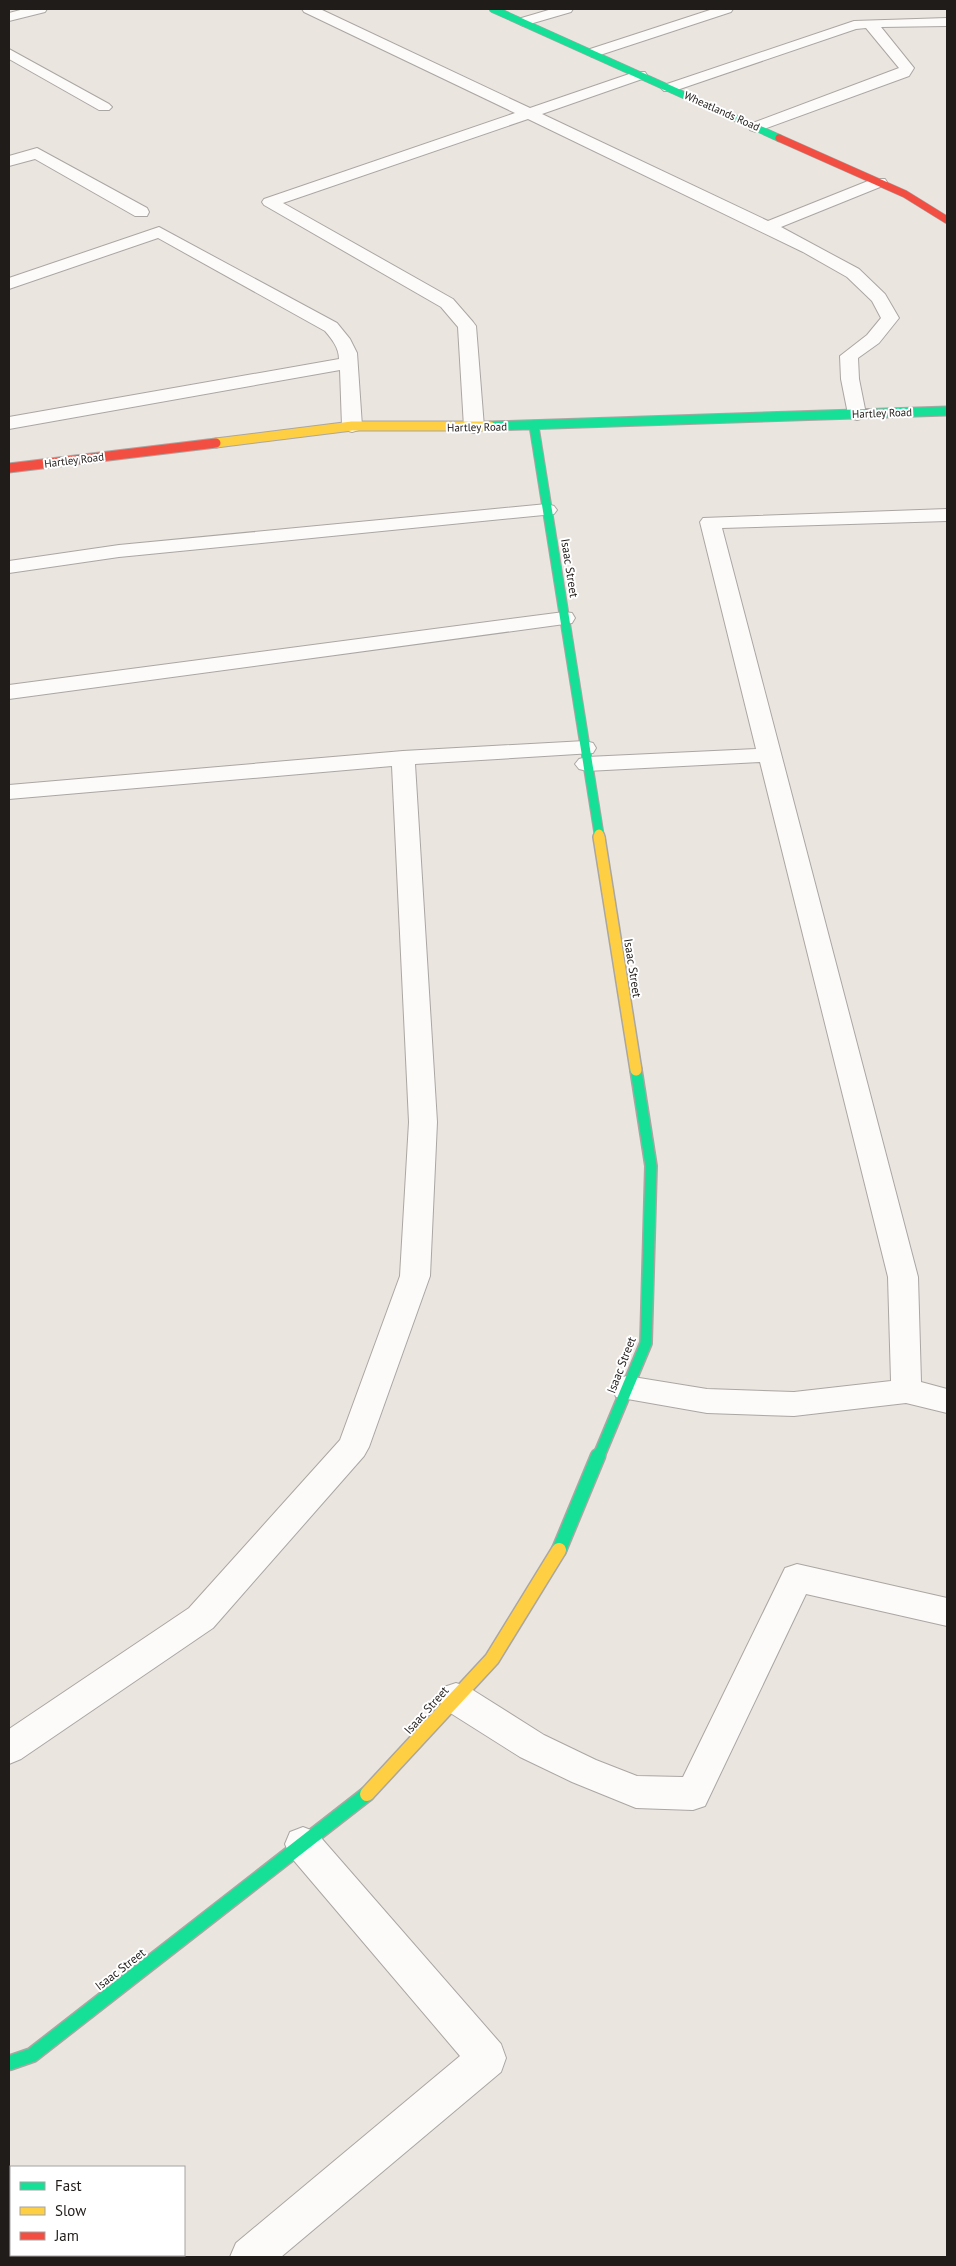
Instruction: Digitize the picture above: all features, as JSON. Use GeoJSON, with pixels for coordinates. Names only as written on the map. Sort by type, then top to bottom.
{"type":"FeatureCollection","features":[{"type":"Feature","properties":{"kind":"street","name":"Wheatlands Road"},"geometry":{"type":"LineString","coordinates":[[493,9],[905,194],[946,219]]}},
{"type":"Feature","properties":{"kind":"street","name":"Hartley Road"},"geometry":{"type":"LineString","coordinates":[[9,468],[352,426],[534,426],[947,411]]}},
{"type":"Feature","properties":{"kind":"street","name":"Isaac Street"},"geometry":{"type":"LineString","coordinates":[[9,2063],[32,2055],[375,1788],[492,1659],[561,1547],[646,1343],[651,1166],[534,426]]}},
{"type":"Feature","properties":{"kind":"lane"},"geometry":{"type":"LineString","coordinates":[[9,17],[40,9]]}},
{"type":"Feature","properties":{"kind":"lane"},"geometry":{"type":"LineString","coordinates":[[309,9],[767,226],[853,273],[879,298],[890,318],[873,339],[849,356],[850,379],[857,414]]}},
{"type":"Feature","properties":{"kind":"lane"},"geometry":{"type":"LineString","coordinates":[[523,22],[566,9]]}},
{"type":"Feature","properties":{"kind":"lane"},"geometry":{"type":"LineString","coordinates":[[592,53],[726,9]]}},
{"type":"Feature","properties":{"kind":"lane"},"geometry":{"type":"LineString","coordinates":[[669,88],[854,25],[947,22]]}},
{"type":"Feature","properties":{"kind":"lane"},"geometry":{"type":"LineString","coordinates":[[756,127],[904,73],[907,68],[870,23]]}},
{"type":"Feature","properties":{"kind":"lane"},"geometry":{"type":"LineString","coordinates":[[9,54],[104,107]]}},
{"type":"Feature","properties":{"kind":"lane"},"geometry":{"type":"LineString","coordinates":[[474,427],[467,326],[462,318],[447,303],[270,202],[640,75]]}},
{"type":"Feature","properties":{"kind":"lane"},"geometry":{"type":"LineString","coordinates":[[9,161],[37,153],[140,212]]}},
{"type":"Feature","properties":{"kind":"lane"},"geometry":{"type":"LineString","coordinates":[[767,226],[879,182]]}},
{"type":"Feature","properties":{"kind":"lane"},"geometry":{"type":"LineString","coordinates":[[9,284],[159,232],[331,327],[341,339],[348,353],[352,426]]}},
{"type":"Feature","properties":{"kind":"lane"},"geometry":{"type":"LineString","coordinates":[[9,423],[348,363]]}},
{"type":"Feature","properties":{"kind":"lane"},"geometry":{"type":"LineString","coordinates":[[9,567],[118,551],[548,510]]}},
{"type":"Feature","properties":{"kind":"lane"},"geometry":{"type":"LineString","coordinates":[[906,1391],[903,1277],[710,522],[947,515]]}},
{"type":"Feature","properties":{"kind":"lane"},"geometry":{"type":"LineString","coordinates":[[9,692],[564,618]]}},
{"type":"Feature","properties":{"kind":"lane"},"geometry":{"type":"LineString","coordinates":[[9,792],[403,758],[770,755]]}},
{"type":"Feature","properties":{"kind":"lane"},"geometry":{"type":"LineString","coordinates":[[9,1748],[202,1618],[353,1447],[415,1276],[423,1122],[403,758]]}},
{"type":"Feature","properties":{"kind":"lane"},"geometry":{"type":"LineString","coordinates":[[628,1388],[707,1401],[794,1404],[906,1391],[947,1402]]}},
{"type":"Feature","properties":{"kind":"lane"},"geometry":{"type":"LineString","coordinates":[[456,1698],[532,1746],[584,1771],[636,1792],[693,1794],[797,1578],[947,1612]]}},
{"type":"Feature","properties":{"kind":"lane"},"geometry":{"type":"LineString","coordinates":[[250,2257],[487,2058],[303,1844]]}},
{"type":"Feature","properties":{"kind":"traffic: fast"},"geometry":{"type":"LineString","coordinates":[[493,9],[779,138]]}},
{"type":"Feature","properties":{"kind":"traffic: fast"},"geometry":{"type":"LineString","coordinates":[[490,426],[947,411]]}},
{"type":"Feature","properties":{"kind":"traffic: fast"},"geometry":{"type":"LineString","coordinates":[[534,426],[599,834]]}},
{"type":"Feature","properties":{"kind":"traffic: fast"},"geometry":{"type":"LineString","coordinates":[[559,1550],[646,1343],[651,1166],[636,1070]]}},
{"type":"Feature","properties":{"kind":"traffic: fast"},"geometry":{"type":"LineString","coordinates":[[9,2063],[32,2055],[367,1794]]}},
{"type":"Feature","properties":{"kind":"traffic: slow"},"geometry":{"type":"LineString","coordinates":[[216,443],[352,426],[490,426]]}},
{"type":"Feature","properties":{"kind":"traffic: slow"},"geometry":{"type":"LineString","coordinates":[[599,834],[636,1070]]}},
{"type":"Feature","properties":{"kind":"traffic: slow"},"geometry":{"type":"LineString","coordinates":[[367,1794],[492,1659],[559,1550]]}},
{"type":"Feature","properties":{"kind":"traffic: jam"},"geometry":{"type":"LineString","coordinates":[[779,138],[905,194],[947,220]]}},
{"type":"Feature","properties":{"kind":"traffic: jam"},"geometry":{"type":"LineString","coordinates":[[9,468],[216,443]]}}]}
